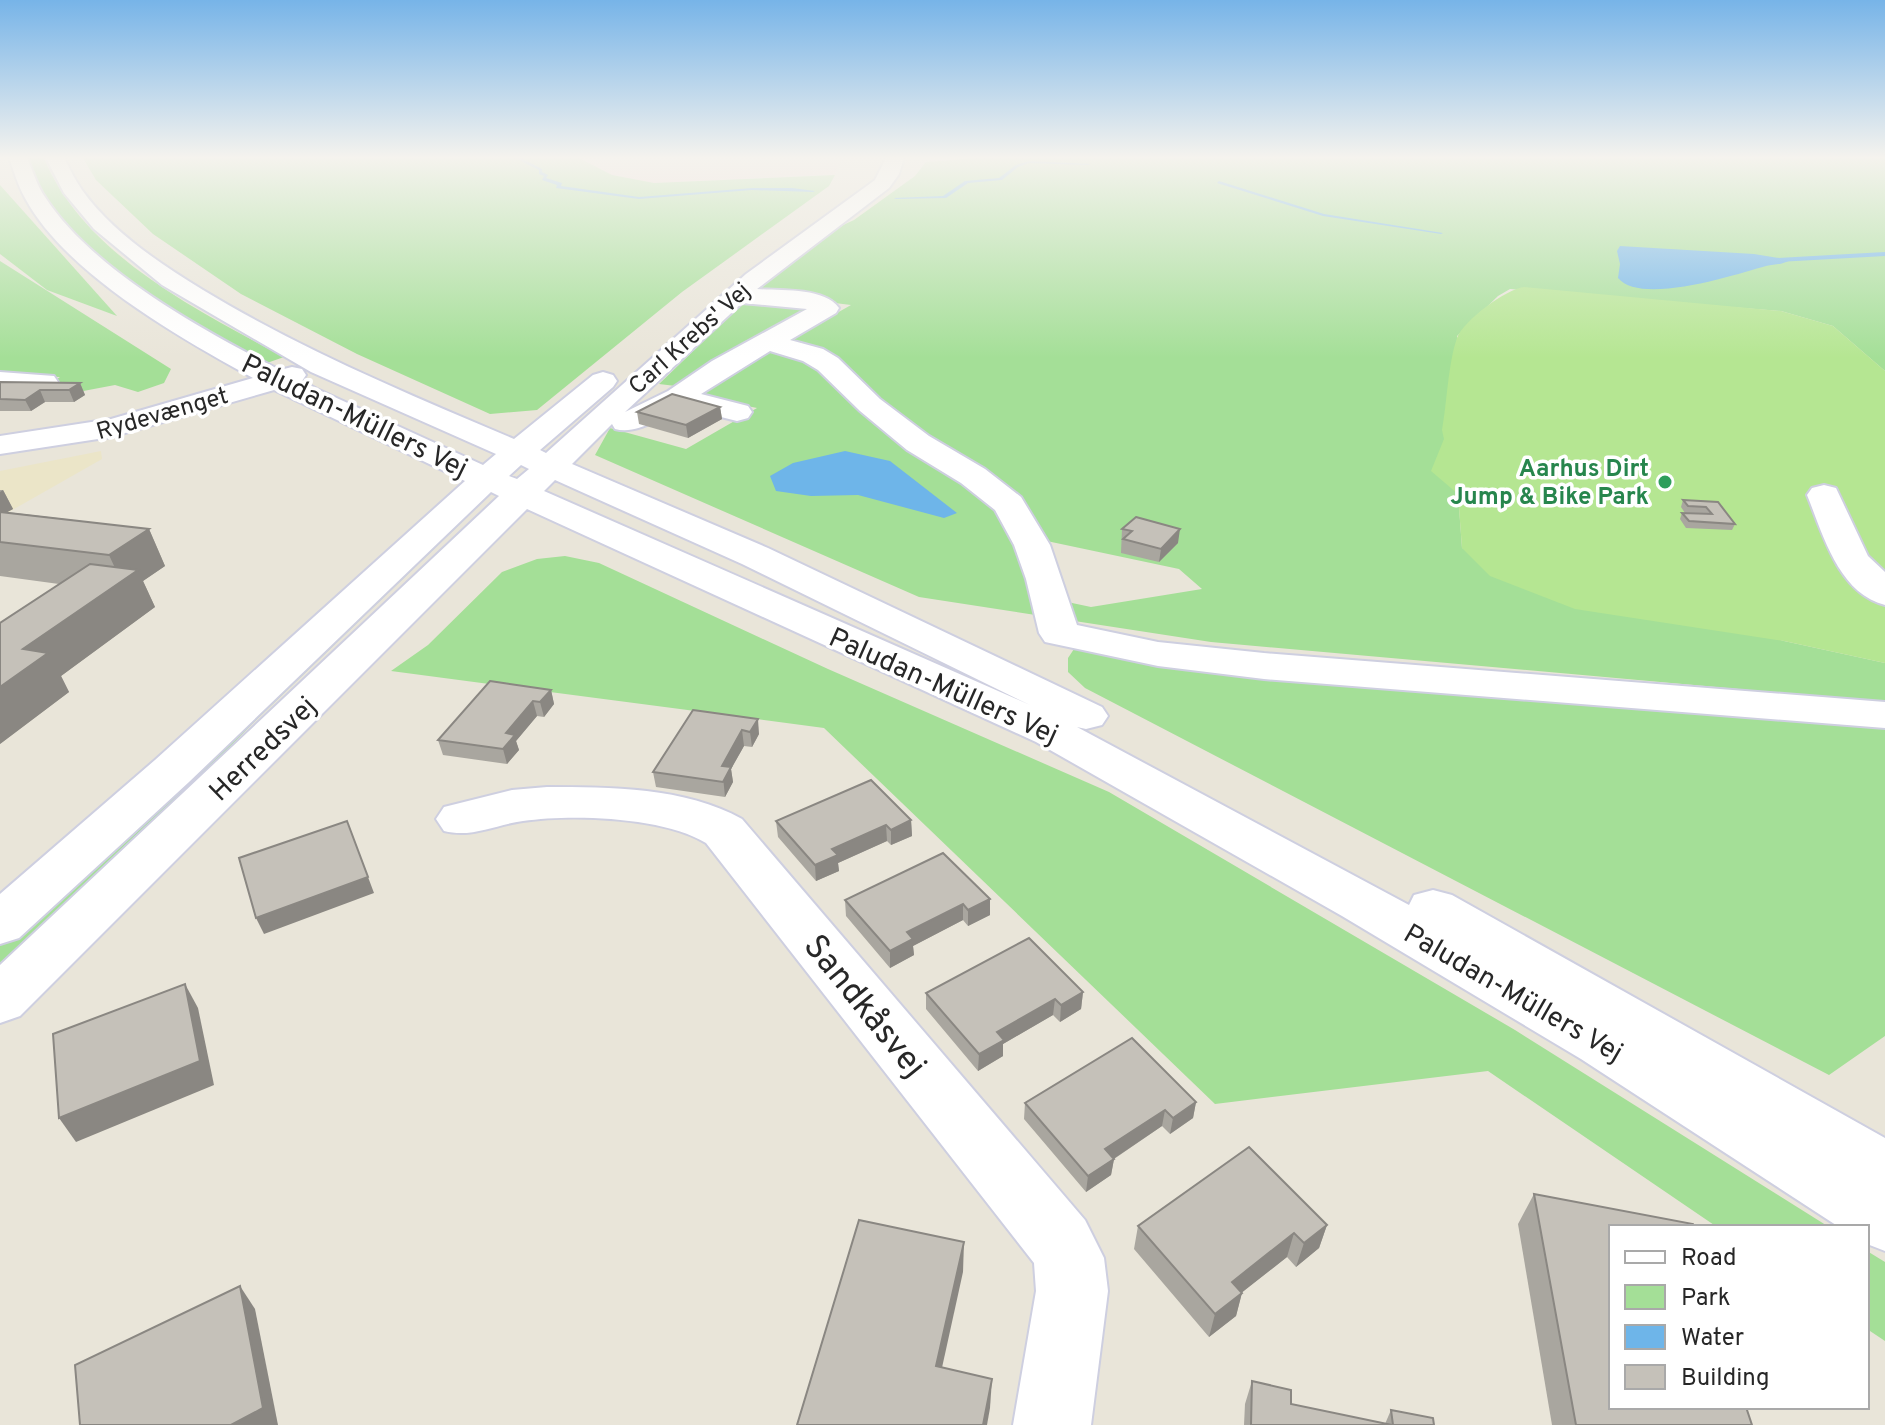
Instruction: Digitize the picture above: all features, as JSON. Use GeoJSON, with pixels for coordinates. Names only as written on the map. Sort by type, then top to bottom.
{"type":"FeatureCollection","features":[{"type":"Feature","properties":{"kind":"street","name":"Paludan-Müllers Vej"},"geometry":{"type":"LineString","coordinates":[[57,224],[110,276],[172,322],[277,380],[520,473],[755,556],[1077,711],[1506,950],[1885,1172]]}},
{"type":"Feature","properties":{"kind":"street","name":"Paludan-Müllers Vej"},"geometry":{"type":"LineString","coordinates":[[104,224],[154,268],[203,301],[321,366],[520,473],[1052,732],[1361,902],[1602,1042],[1885,1219]]}},
{"type":"Feature","properties":{"kind":"street","name":"Carl Krebs' Vej"},"geometry":{"type":"LineString","coordinates":[[520,473],[717,288],[800,224]]}},
{"type":"Feature","properties":{"kind":"street","name":"Carl Krebs' Vej"},"geometry":{"type":"LineString","coordinates":[[520,473],[593,425],[736,295],[825,224]]}},
{"type":"Feature","properties":{"kind":"street"},"geometry":{"type":"LineString","coordinates":[[625,423],[678,397],[766,341],[827,308],[805,300],[736,295]]}},
{"type":"Feature","properties":{"kind":"street"},"geometry":{"type":"LineString","coordinates":[[766,341],[813,355],[828,364],[870,405],[918,443],[973,476],[1009,504],[1032,545],[1059,633],[1158,654],[1264,666],[1885,715]]}},
{"type":"Feature","properties":{"kind":"street","name":"Rydevænget"},"geometry":{"type":"LineString","coordinates":[[0,445],[113,429],[321,366]]}},
{"type":"Feature","properties":{"kind":"street"},"geometry":{"type":"LineString","coordinates":[[0,381],[44,382]]}},
{"type":"Feature","properties":{"kind":"street"},"geometry":{"type":"LineString","coordinates":[[678,397],[737,412]]}},
{"type":"Feature","properties":{"kind":"street"},"geometry":{"type":"LineString","coordinates":[[0,421],[78,423]]}},
{"type":"Feature","properties":{"kind":"street"},"geometry":{"type":"LineString","coordinates":[[0,464],[32,458]]}},
{"type":"Feature","properties":{"kind":"street","name":"Herredsvej"},"geometry":{"type":"LineString","coordinates":[[0,924],[172,771],[520,473]]}},
{"type":"Feature","properties":{"kind":"street","name":"Herredsvej"},"geometry":{"type":"LineString","coordinates":[[0,1000],[520,473]]}},
{"type":"Feature","properties":{"kind":"street"},"geometry":{"type":"LineString","coordinates":[[1824,495],[1852,561],[1885,593]]}},
{"type":"Feature","properties":{"kind":"street","name":"Sandkåsvej"},"geometry":{"type":"LineString","coordinates":[[461,819],[527,804],[601,803],[702,820],[724,831],[1061,1243],[1069,1258],[1072,1291],[1052,1425]]}},
{"type":"Feature","properties":{"kind":"shaded area"},"geometry":{"type":"Polygon","coordinates":[[[101,451],[102,459],[0,517],[0,471],[101,451]]]}},
{"type":"Feature","properties":{"kind":"green space"},"geometry":{"type":"Polygon","coordinates":[[[0,224],[35,224],[117,316],[47,290],[0,254],[0,224]]]}},
{"type":"Feature","properties":{"kind":"green space"},"geometry":{"type":"Polygon","coordinates":[[[66,224],[88,224],[146,276],[180,299],[284,357],[264,364],[161,303],[94,253],[66,224]]]}},
{"type":"Feature","properties":{"kind":"green space"},"geometry":{"type":"Polygon","coordinates":[[[143,224],[776,224],[682,292],[537,410],[490,414],[357,354],[241,294],[143,224]]]}},
{"type":"Feature","properties":{"kind":"green space"},"geometry":{"type":"Polygon","coordinates":[[[844,224],[1885,224],[1885,371],[1833,326],[1781,311],[1510,289],[1498,296],[1457,336],[1458,494],[1462,548],[1784,641],[1885,663],[1885,702],[1211,642],[919,597],[595,455],[610,428],[686,449],[757,408],[692,395],[851,305],[755,293],[830,231],[844,224]],[[1042,540],[1039,596],[1091,607],[1202,589],[1179,569],[1042,540]]]}},
{"type":"Feature","properties":{"kind":"green space"},"geometry":{"type":"Polygon","coordinates":[[[0,261],[171,369],[164,383],[138,392],[115,385],[78,392],[50,384],[60,377],[0,376],[0,261]]]}},
{"type":"Feature","properties":{"kind":"green space","name":"Aarhus Dirt Jump & Bike Park"},"geometry":{"type":"Polygon","coordinates":[[[1524,287],[1781,311],[1833,326],[1885,371],[1885,663],[1784,641],[1575,609],[1490,576],[1462,548],[1458,494],[1431,471],[1444,439],[1442,430],[1454,348],[1461,331],[1476,315],[1507,293],[1524,287]]]}},
{"type":"Feature","properties":{"kind":"green space"},"geometry":{"type":"Polygon","coordinates":[[[748,302],[812,309],[684,387],[659,384],[741,305],[748,302]]]}},
{"type":"Feature","properties":{"kind":"green space"},"geometry":{"type":"Polygon","coordinates":[[[458,518],[464,520],[251,725],[75,905],[0,975],[0,944],[458,518]]]}},
{"type":"Feature","properties":{"kind":"green space"},"geometry":{"type":"Polygon","coordinates":[[[565,556],[599,563],[828,669],[1109,792],[1515,1030],[1826,1225],[1714,1225],[1488,1071],[1215,1104],[824,728],[391,671],[428,645],[502,572],[537,559],[565,556]]]}},
{"type":"Feature","properties":{"kind":"green space"},"geometry":{"type":"Polygon","coordinates":[[[1074,649],[1142,661],[1885,725],[1885,1036],[1829,1075],[1085,688],[1068,672],[1068,658],[1074,649]]]}},
{"type":"Feature","properties":{"kind":"green space"},"geometry":{"type":"Polygon","coordinates":[[[1869,1252],[1885,1262],[1885,1341],[1869,1330],[1869,1252]]]}},
{"type":"Feature","properties":{"kind":"water"},"geometry":{"type":"Polygon","coordinates":[[[1620,246],[1754,254],[1790,260],[1690,286],[1647,289],[1630,286],[1618,278],[1620,264],[1617,251],[1620,246]]]}},
{"type":"Feature","properties":{"kind":"water"},"geometry":{"type":"Polygon","coordinates":[[[845,451],[890,461],[957,513],[944,518],[858,495],[811,496],[776,491],[770,476],[793,463],[845,451]]]}},
{"type":"Feature","properties":{"kind":"building"},"geometry":{"type":"Polygon","coordinates":[[[0,382],[80,383],[69,390],[40,390],[25,400],[0,399],[0,382]]]}},
{"type":"Feature","properties":{"kind":"building"},"geometry":{"type":"Polygon","coordinates":[[[672,394],[720,407],[686,425],[637,412],[672,394]]]}},
{"type":"Feature","properties":{"kind":"building"},"geometry":{"type":"Polygon","coordinates":[[[1683,500],[1718,502],[1735,524],[1689,521],[1682,513],[1712,514],[1706,507],[1688,506],[1683,500]]]}},
{"type":"Feature","properties":{"kind":"building"},"geometry":{"type":"Polygon","coordinates":[[[0,512],[149,529],[109,555],[0,542],[0,512]]]}},
{"type":"Feature","properties":{"kind":"building"},"geometry":{"type":"Polygon","coordinates":[[[1136,517],[1180,529],[1161,549],[1123,539],[1132,531],[1122,529],[1136,517]]]}},
{"type":"Feature","properties":{"kind":"building"},"geometry":{"type":"Polygon","coordinates":[[[90,564],[138,570],[23,649],[48,653],[0,687],[0,623],[90,564]]]}},
{"type":"Feature","properties":{"kind":"building"},"geometry":{"type":"Polygon","coordinates":[[[490,681],[551,690],[540,702],[533,701],[506,733],[515,735],[503,749],[438,740],[490,681]]]}},
{"type":"Feature","properties":{"kind":"building"},"geometry":{"type":"Polygon","coordinates":[[[693,710],[758,719],[750,732],[742,730],[722,766],[731,767],[723,782],[653,772],[693,710]]]}},
{"type":"Feature","properties":{"kind":"building"},"geometry":{"type":"Polygon","coordinates":[[[871,780],[911,820],[891,830],[886,825],[832,849],[838,855],[815,865],[776,821],[871,780]]]}},
{"type":"Feature","properties":{"kind":"building"},"geometry":{"type":"Polygon","coordinates":[[[347,821],[368,877],[256,918],[239,858],[347,821]]]}},
{"type":"Feature","properties":{"kind":"building"},"geometry":{"type":"Polygon","coordinates":[[[943,853],[990,899],[968,910],[963,904],[907,932],[913,939],[890,951],[845,900],[943,853]]]}},
{"type":"Feature","properties":{"kind":"building"},"geometry":{"type":"Polygon","coordinates":[[[1029,938],[1083,992],[1061,1005],[1055,999],[997,1032],[1004,1040],[979,1054],[926,993],[1029,938]]]}},
{"type":"Feature","properties":{"kind":"building"},"geometry":{"type":"Polygon","coordinates":[[[185,984],[200,1061],[59,1118],[53,1034],[185,984]]]}},
{"type":"Feature","properties":{"kind":"building"},"geometry":{"type":"Polygon","coordinates":[[[1132,1038],[1196,1102],[1173,1118],[1165,1110],[1105,1149],[1114,1159],[1088,1176],[1025,1103],[1132,1038]]]}},
{"type":"Feature","properties":{"kind":"building"},"geometry":{"type":"Polygon","coordinates":[[[1249,1147],[1327,1225],[1304,1243],[1294,1233],[1232,1282],[1242,1293],[1215,1314],[1138,1226],[1249,1147]]]}},
{"type":"Feature","properties":{"kind":"building"},"geometry":{"type":"Polygon","coordinates":[[[1534,1194],[1693,1224],[1609,1225],[1609,1409],[1747,1409],[1752,1425],[1576,1425],[1534,1194]]]}},
{"type":"Feature","properties":{"kind":"building"},"geometry":{"type":"Polygon","coordinates":[[[859,1220],[964,1242],[936,1366],[992,1379],[983,1425],[797,1425],[859,1220]]]}},
{"type":"Feature","properties":{"kind":"building"},"geometry":{"type":"Polygon","coordinates":[[[240,1286],[263,1408],[231,1425],[80,1425],[75,1365],[240,1286]]]}},
{"type":"Feature","properties":{"kind":"building"},"geometry":{"type":"Polygon","coordinates":[[[1252,1381],[1291,1390],[1291,1404],[1392,1425],[1251,1425],[1252,1381]]]}},
{"type":"Feature","properties":{"kind":"building"},"geometry":{"type":"Polygon","coordinates":[[[1391,1410],[1433,1418],[1434,1425],[1393,1425],[1391,1410]]]}},
{"type":"Feature","properties":{"kind":"waterway"},"geometry":{"type":"LineString","coordinates":[[1385,224],[1441,233]]}},
{"type":"Feature","properties":{"kind":"waterway"},"geometry":{"type":"LineString","coordinates":[[1776,260],[1885,254]]}},
{"type":"Feature","properties":{"kind":"place","name":"Aarhus Dirt Jump & Bike Park"},"geometry":{"type":"Point","coordinates":[1665,482]}}]}
